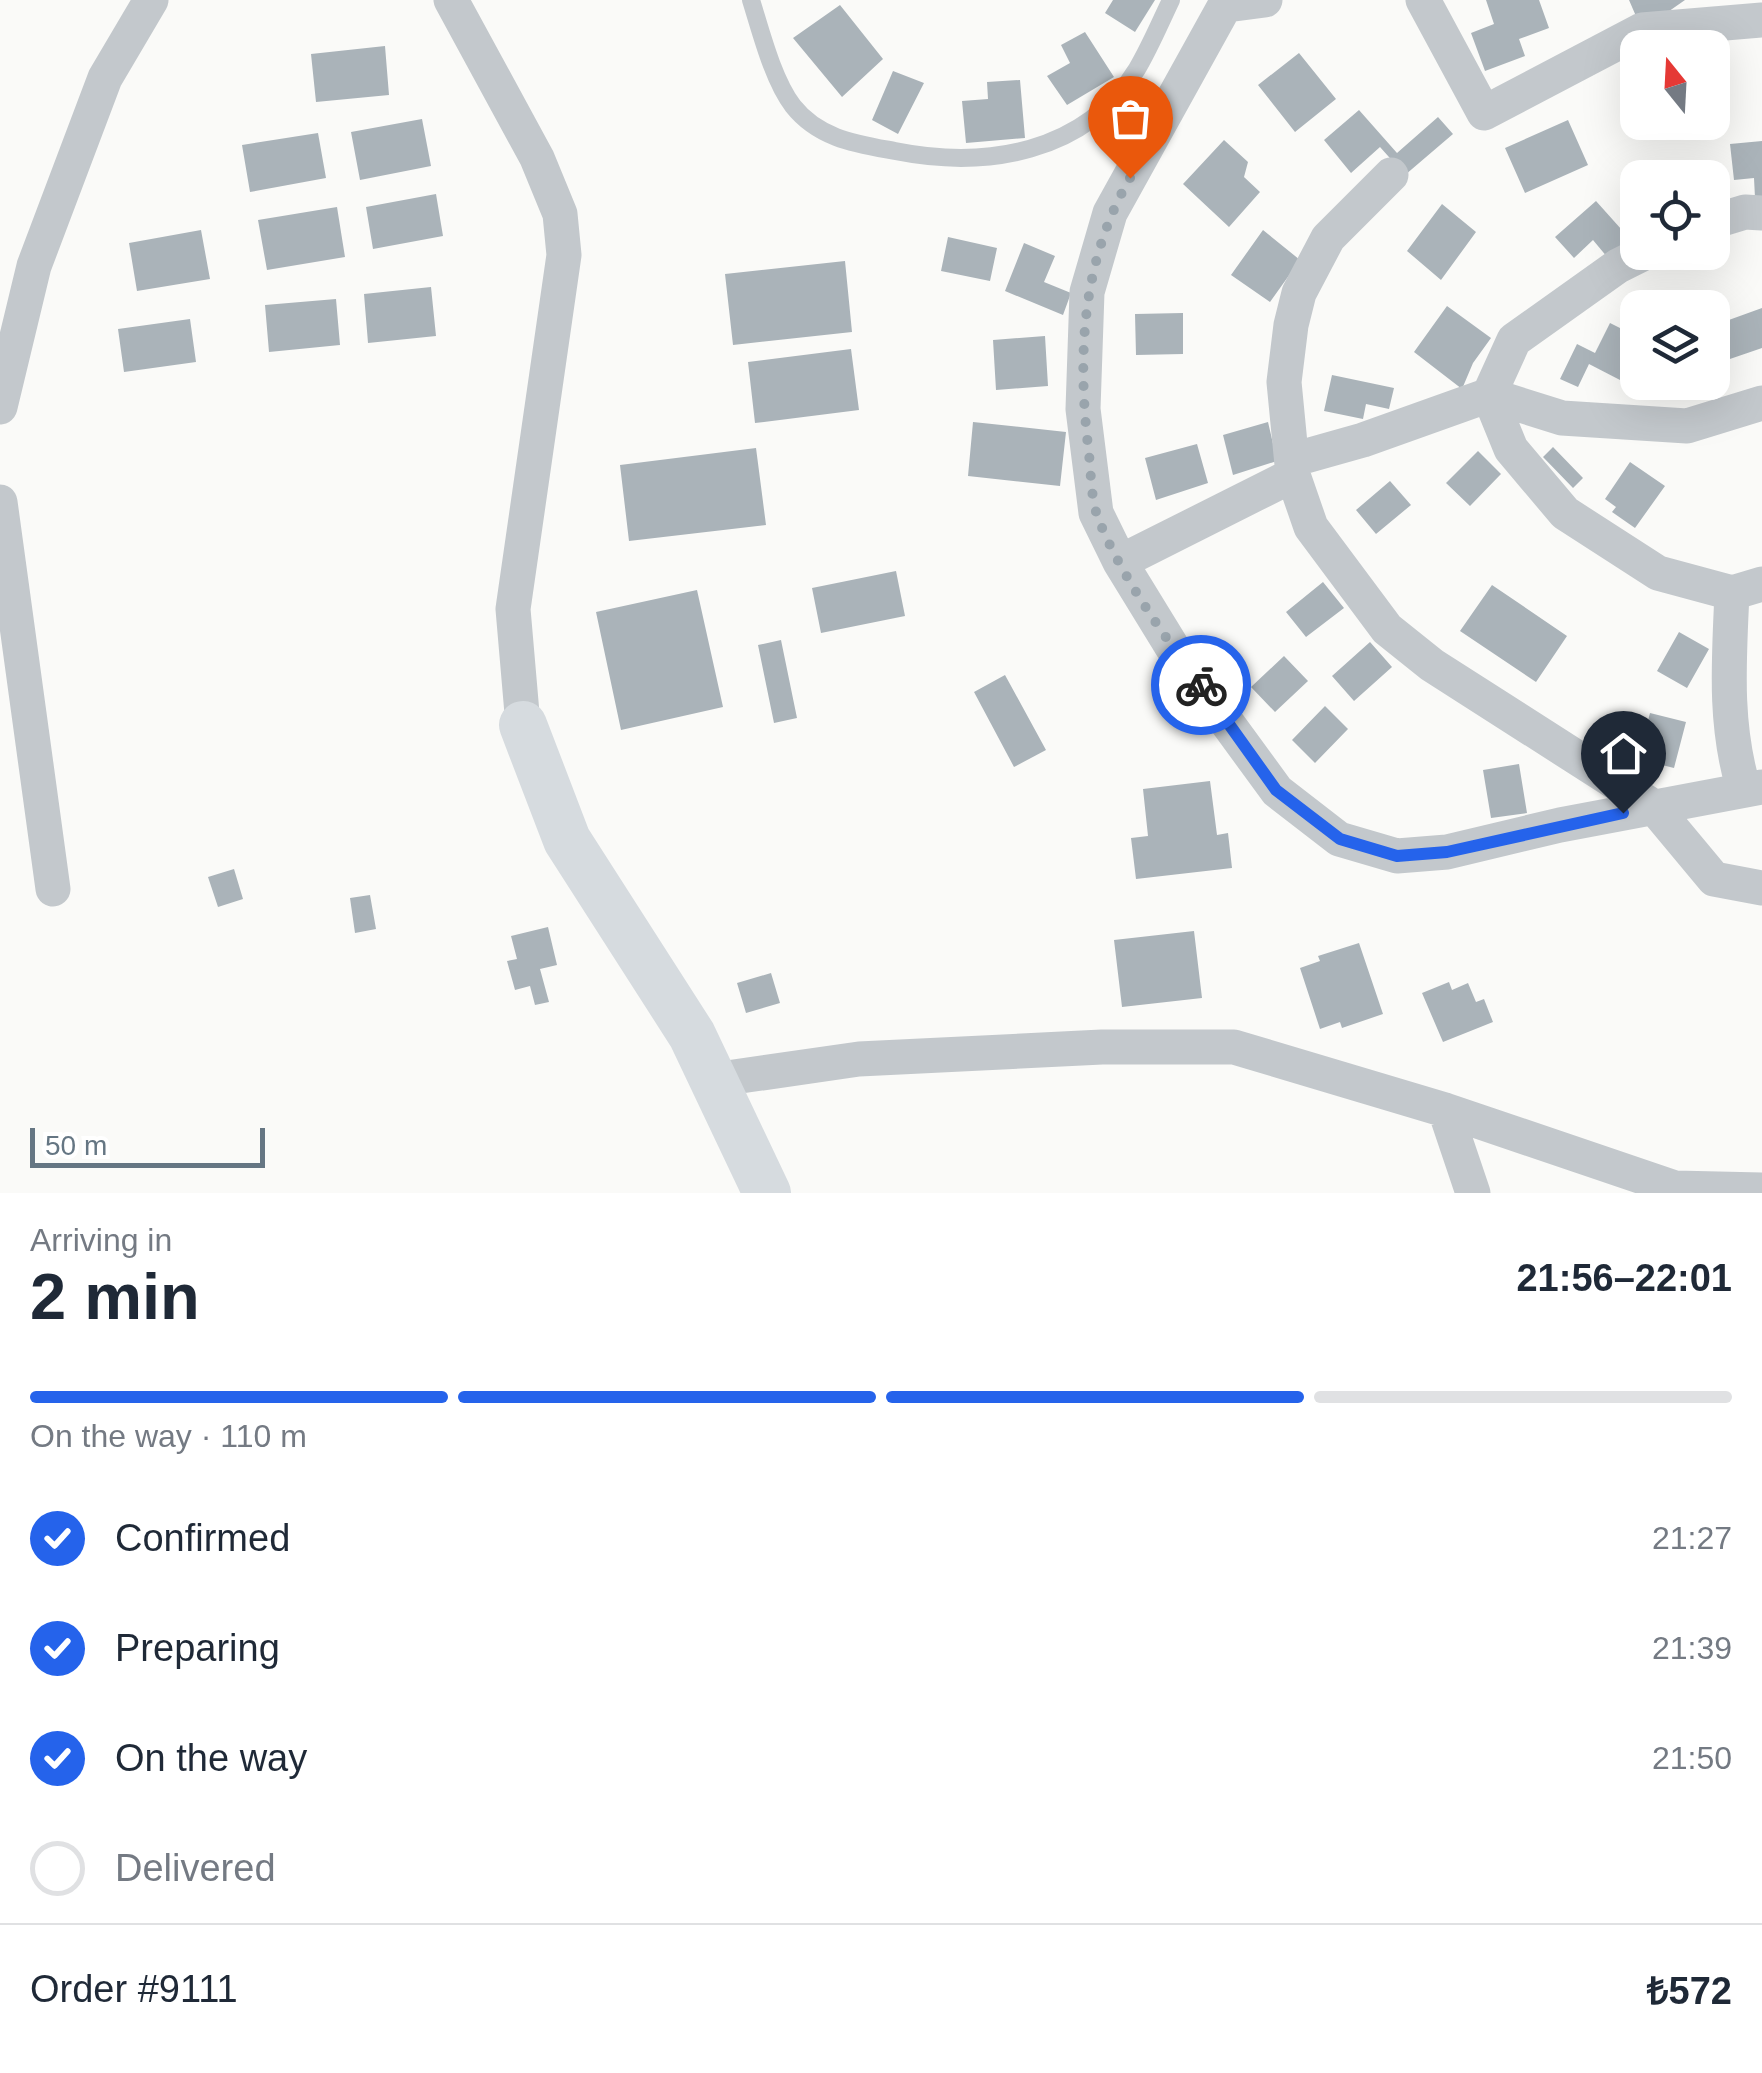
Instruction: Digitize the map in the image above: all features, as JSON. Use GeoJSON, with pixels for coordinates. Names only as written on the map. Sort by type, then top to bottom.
{"type":"FeatureCollection","features":[{"type":"Feature","properties":{"kind":"street"},"geometry":{"type":"LineString","coordinates":[[0,408],[34,266],[106,78],[152,0]]}},
{"type":"Feature","properties":{"kind":"street"},"geometry":{"type":"LineString","coordinates":[[451,0],[537,158],[560,214],[564,255],[513,609],[524,725],[567,840],[692,1035],[767,1193]]}},
{"type":"Feature","properties":{"kind":"street"},"geometry":{"type":"LineString","coordinates":[[1264,0],[1228,2],[1110,212],[1087,292],[1084,409],[1096,512],[1120,562],[1174,650],[1276,790],[1340,839],[1397,856],[1447,852],[1560,824],[1753,788],[1732,750],[1729,660],[1747,588],[1658,573],[1565,512],[1512,449],[1489,395],[1514,340],[1620,265]]}},
{"type":"Feature","properties":{"kind":"street"},"geometry":{"type":"LineString","coordinates":[[1423,0],[1484,112],[1642,30],[1762,20]]}},
{"type":"Feature","properties":{"kind":"street"},"geometry":{"type":"LineString","coordinates":[[1391,176],[1328,238],[1299,292],[1284,382],[1293,468],[1311,527],[1387,628],[1432,665],[1654,807],[1714,879],[1762,888]]}},
{"type":"Feature","properties":{"kind":"street"},"geometry":{"type":"LineString","coordinates":[[1730,217],[1762,213]]}},
{"type":"Feature","properties":{"kind":"street"},"geometry":{"type":"LineString","coordinates":[[1120,562],[1293,468],[1489,395],[1562,418],[1687,426],[1762,403]]}},
{"type":"Feature","properties":{"kind":"street"},"geometry":{"type":"LineString","coordinates":[[0,502],[52,889]]}},
{"type":"Feature","properties":{"kind":"street"},"geometry":{"type":"LineString","coordinates":[[713,1080],[859,1059],[1102,1047],[1234,1047],[1446,1110],[1675,1188],[1762,1190]]}},
{"type":"Feature","properties":{"kind":"street"},"geometry":{"type":"LineString","coordinates":[[1446,1110],[1473,1193]]}},
{"type":"Feature","properties":{"kind":"lane"},"geometry":{"type":"LineString","coordinates":[[751,0],[791,104],[812,124],[842,141],[937,160],[966,160],[994,158],[1048,144],[1096,116],[1138,68],[1170,0]]}},
{"type":"Feature","properties":{"kind":"building"},"geometry":{"type":"Polygon","coordinates":[[[1113,0],[1155,0],[1135,32],[1105,13],[1113,0]]]}},
{"type":"Feature","properties":{"kind":"building"},"geometry":{"type":"Polygon","coordinates":[[[1486,0],[1539,0],[1549,28],[1519,39],[1525,56],[1485,71],[1471,33],[1494,24],[1486,0]]]}},
{"type":"Feature","properties":{"kind":"building"},"geometry":{"type":"Polygon","coordinates":[[[1629,0],[1685,0],[1642,30],[1629,0]]]}},
{"type":"Feature","properties":{"kind":"building"},"geometry":{"type":"Polygon","coordinates":[[[840,5],[883,59],[842,97],[793,38],[840,5]]]}},
{"type":"Feature","properties":{"kind":"building"},"geometry":{"type":"Polygon","coordinates":[[[1085,32],[1114,77],[1067,105],[1047,76],[1070,63],[1061,45],[1085,32]]]}},
{"type":"Feature","properties":{"kind":"building"},"geometry":{"type":"Polygon","coordinates":[[[385,46],[389,95],[316,102],[311,54],[385,46]]]}},
{"type":"Feature","properties":{"kind":"building"},"geometry":{"type":"Polygon","coordinates":[[[1299,53],[1336,99],[1295,132],[1258,85],[1299,53]]]}},
{"type":"Feature","properties":{"kind":"building"},"geometry":{"type":"Polygon","coordinates":[[[893,71],[924,83],[898,134],[872,120],[893,71]]]}},
{"type":"Feature","properties":{"kind":"building"},"geometry":{"type":"Polygon","coordinates":[[[1020,80],[1025,138],[966,143],[962,101],[988,99],[987,82],[1020,80]]]}},
{"type":"Feature","properties":{"kind":"building"},"geometry":{"type":"Polygon","coordinates":[[[1359,110],[1397,153],[1438,117],[1453,134],[1405,175],[1380,147],[1351,173],[1324,140],[1359,110]]]}},
{"type":"Feature","properties":{"kind":"building"},"geometry":{"type":"Polygon","coordinates":[[[422,119],[431,166],[360,180],[351,132],[422,119]]]}},
{"type":"Feature","properties":{"kind":"building"},"geometry":{"type":"Polygon","coordinates":[[[1568,120],[1588,165],[1525,193],[1505,148],[1568,120]]]}},
{"type":"Feature","properties":{"kind":"building"},"geometry":{"type":"Polygon","coordinates":[[[318,133],[326,178],[250,192],[242,145],[318,133]]]}},
{"type":"Feature","properties":{"kind":"building"},"geometry":{"type":"Polygon","coordinates":[[[1224,140],[1248,162],[1244,177],[1260,192],[1229,227],[1183,184],[1224,140]]]}},
{"type":"Feature","properties":{"kind":"building"},"geometry":{"type":"Polygon","coordinates":[[[1762,141],[1762,197],[1755,198],[1754,178],[1734,180],[1730,144],[1762,141]]]}},
{"type":"Feature","properties":{"kind":"building"},"geometry":{"type":"Polygon","coordinates":[[[436,194],[443,236],[373,249],[366,207],[436,194]]]}},
{"type":"Feature","properties":{"kind":"building"},"geometry":{"type":"Polygon","coordinates":[[[1596,201],[1620,228],[1620,248],[1608,258],[1593,240],[1574,258],[1555,237],[1596,201]]]}},
{"type":"Feature","properties":{"kind":"building"},"geometry":{"type":"Polygon","coordinates":[[[1442,204],[1476,232],[1441,280],[1407,251],[1442,204]]]}},
{"type":"Feature","properties":{"kind":"building"},"geometry":{"type":"Polygon","coordinates":[[[337,207],[345,257],[267,270],[258,220],[337,207]]]}},
{"type":"Feature","properties":{"kind":"building"},"geometry":{"type":"Polygon","coordinates":[[[201,230],[210,279],[137,291],[129,243],[201,230]]]}},
{"type":"Feature","properties":{"kind":"building"},"geometry":{"type":"Polygon","coordinates":[[[1263,230],[1300,260],[1270,302],[1231,275],[1263,230]]]}},
{"type":"Feature","properties":{"kind":"building"},"geometry":{"type":"Polygon","coordinates":[[[948,237],[997,248],[990,281],[941,271],[948,237]]]}},
{"type":"Feature","properties":{"kind":"building"},"geometry":{"type":"Polygon","coordinates":[[[1024,243],[1055,256],[1044,282],[1071,293],[1063,315],[1005,291],[1024,243]]]}},
{"type":"Feature","properties":{"kind":"building"},"geometry":{"type":"Polygon","coordinates":[[[845,261],[852,332],[733,345],[725,274],[845,261]]]}},
{"type":"Feature","properties":{"kind":"building"},"geometry":{"type":"Polygon","coordinates":[[[431,287],[436,336],[368,343],[364,294],[431,287]]]}},
{"type":"Feature","properties":{"kind":"building"},"geometry":{"type":"Polygon","coordinates":[[[336,299],[340,345],[269,352],[265,305],[336,299]]]}},
{"type":"Feature","properties":{"kind":"building"},"geometry":{"type":"Polygon","coordinates":[[[1447,306],[1491,338],[1473,363],[1462,389],[1414,352],[1447,306]]]}},
{"type":"Feature","properties":{"kind":"building"},"geometry":{"type":"Polygon","coordinates":[[[1762,308],[1762,348],[1730,359],[1730,320],[1762,308]]]}},
{"type":"Feature","properties":{"kind":"building"},"geometry":{"type":"Polygon","coordinates":[[[1183,313],[1183,354],[1136,355],[1135,314],[1183,313]]]}},
{"type":"Feature","properties":{"kind":"building"},"geometry":{"type":"Polygon","coordinates":[[[190,319],[196,362],[124,372],[118,329],[190,319]]]}},
{"type":"Feature","properties":{"kind":"building"},"geometry":{"type":"Polygon","coordinates":[[[1610,323],[1620,328],[1620,380],[1589,364],[1578,387],[1560,379],[1577,344],[1595,353],[1610,323]]]}},
{"type":"Feature","properties":{"kind":"building"},"geometry":{"type":"Polygon","coordinates":[[[1045,336],[1048,386],[996,390],[993,340],[1045,336]]]}},
{"type":"Feature","properties":{"kind":"building"},"geometry":{"type":"Polygon","coordinates":[[[851,349],[859,410],[755,423],[748,362],[851,349]]]}},
{"type":"Feature","properties":{"kind":"building"},"geometry":{"type":"Polygon","coordinates":[[[1332,375],[1394,388],[1389,409],[1366,404],[1363,419],[1324,411],[1332,375]]]}},
{"type":"Feature","properties":{"kind":"building"},"geometry":{"type":"Polygon","coordinates":[[[973,422],[1066,432],[1060,486],[968,476],[973,422]]]}},
{"type":"Feature","properties":{"kind":"building"},"geometry":{"type":"Polygon","coordinates":[[[1268,422],[1277,461],[1233,475],[1223,435],[1268,422]]]}},
{"type":"Feature","properties":{"kind":"building"},"geometry":{"type":"Polygon","coordinates":[[[1197,444],[1208,483],[1156,500],[1145,458],[1197,444]]]}},
{"type":"Feature","properties":{"kind":"building"},"geometry":{"type":"Polygon","coordinates":[[[1553,447],[1583,478],[1573,488],[1543,457],[1553,447]]]}},
{"type":"Feature","properties":{"kind":"building"},"geometry":{"type":"Polygon","coordinates":[[[756,448],[766,525],[629,541],[620,465],[756,448]]]}},
{"type":"Feature","properties":{"kind":"building"},"geometry":{"type":"Polygon","coordinates":[[[1478,451],[1501,474],[1470,506],[1446,483],[1478,451]]]}},
{"type":"Feature","properties":{"kind":"building"},"geometry":{"type":"Polygon","coordinates":[[[1630,462],[1665,486],[1635,528],[1612,512],[1616,507],[1605,499],[1630,462]]]}},
{"type":"Feature","properties":{"kind":"building"},"geometry":{"type":"Polygon","coordinates":[[[1390,481],[1411,505],[1376,534],[1356,510],[1390,481]]]}},
{"type":"Feature","properties":{"kind":"building"},"geometry":{"type":"Polygon","coordinates":[[[896,571],[905,616],[821,633],[812,588],[896,571]]]}},
{"type":"Feature","properties":{"kind":"building"},"geometry":{"type":"Polygon","coordinates":[[[1323,582],[1344,608],[1306,637],[1286,612],[1323,582]]]}},
{"type":"Feature","properties":{"kind":"building"},"geometry":{"type":"Polygon","coordinates":[[[1492,585],[1567,636],[1536,682],[1460,631],[1492,585]]]}},
{"type":"Feature","properties":{"kind":"building"},"geometry":{"type":"Polygon","coordinates":[[[697,590],[723,707],[621,730],[596,612],[697,590]]]}},
{"type":"Feature","properties":{"kind":"building"},"geometry":{"type":"Polygon","coordinates":[[[1679,632],[1709,649],[1687,688],[1657,671],[1679,632]]]}},
{"type":"Feature","properties":{"kind":"building"},"geometry":{"type":"Polygon","coordinates":[[[781,640],[797,718],[774,723],[758,645],[781,640]]]}},
{"type":"Feature","properties":{"kind":"building"},"geometry":{"type":"Polygon","coordinates":[[[1370,642],[1392,667],[1354,701],[1332,676],[1370,642]]]}},
{"type":"Feature","properties":{"kind":"building"},"geometry":{"type":"Polygon","coordinates":[[[1284,656],[1308,681],[1275,712],[1251,687],[1284,656]]]}},
{"type":"Feature","properties":{"kind":"building"},"geometry":{"type":"Polygon","coordinates":[[[1005,675],[1046,750],[1014,767],[974,692],[1005,675]]]}},
{"type":"Feature","properties":{"kind":"building"},"geometry":{"type":"Polygon","coordinates":[[[1325,706],[1348,729],[1315,763],[1292,740],[1325,706]]]}},
{"type":"Feature","properties":{"kind":"building"},"geometry":{"type":"Polygon","coordinates":[[[1650,713],[1686,722],[1674,768],[1638,759],[1650,713]]]}},
{"type":"Feature","properties":{"kind":"building"},"geometry":{"type":"Polygon","coordinates":[[[1519,764],[1527,813],[1491,818],[1483,770],[1519,764]]]}},
{"type":"Feature","properties":{"kind":"building"},"geometry":{"type":"Polygon","coordinates":[[[1210,781],[1217,835],[1228,833],[1232,868],[1136,879],[1131,838],[1148,836],[1143,789],[1210,781]]]}},
{"type":"Feature","properties":{"kind":"building"},"geometry":{"type":"Polygon","coordinates":[[[234,869],[243,899],[218,907],[208,877],[234,869]]]}},
{"type":"Feature","properties":{"kind":"building"},"geometry":{"type":"Polygon","coordinates":[[[370,895],[376,929],[355,933],[350,898],[370,895]]]}},
{"type":"Feature","properties":{"kind":"building"},"geometry":{"type":"Polygon","coordinates":[[[548,927],[557,965],[540,969],[549,1002],[535,1005],[530,986],[515,990],[507,961],[517,959],[511,936],[548,927]]]}},
{"type":"Feature","properties":{"kind":"building"},"geometry":{"type":"Polygon","coordinates":[[[1194,931],[1202,998],[1122,1007],[1114,940],[1194,931]]]}},
{"type":"Feature","properties":{"kind":"building"},"geometry":{"type":"Polygon","coordinates":[[[1359,943],[1383,1014],[1342,1028],[1340,1022],[1320,1029],[1300,968],[1320,961],[1318,956],[1359,943]]]}},
{"type":"Feature","properties":{"kind":"building"},"geometry":{"type":"Polygon","coordinates":[[[771,973],[780,1003],[746,1013],[737,983],[771,973]]]}},
{"type":"Feature","properties":{"kind":"building"},"geometry":{"type":"Polygon","coordinates":[[[1449,982],[1452,990],[1468,983],[1476,1002],[1484,999],[1493,1022],[1443,1042],[1422,993],[1449,982]]]}},
{"type":"Feature","properties":{"kind":"way so far"},"geometry":{"type":"LineString","coordinates":[[1130,178],[1110,212],[1087,292],[1084,409],[1096,512],[1120,562],[1174,650],[1201,685]]}},
{"type":"Feature","properties":{"kind":"route"},"geometry":{"type":"LineString","coordinates":[[1201,685],[1276,790],[1340,839],[1397,856],[1447,852],[1623,813]]}}]}
